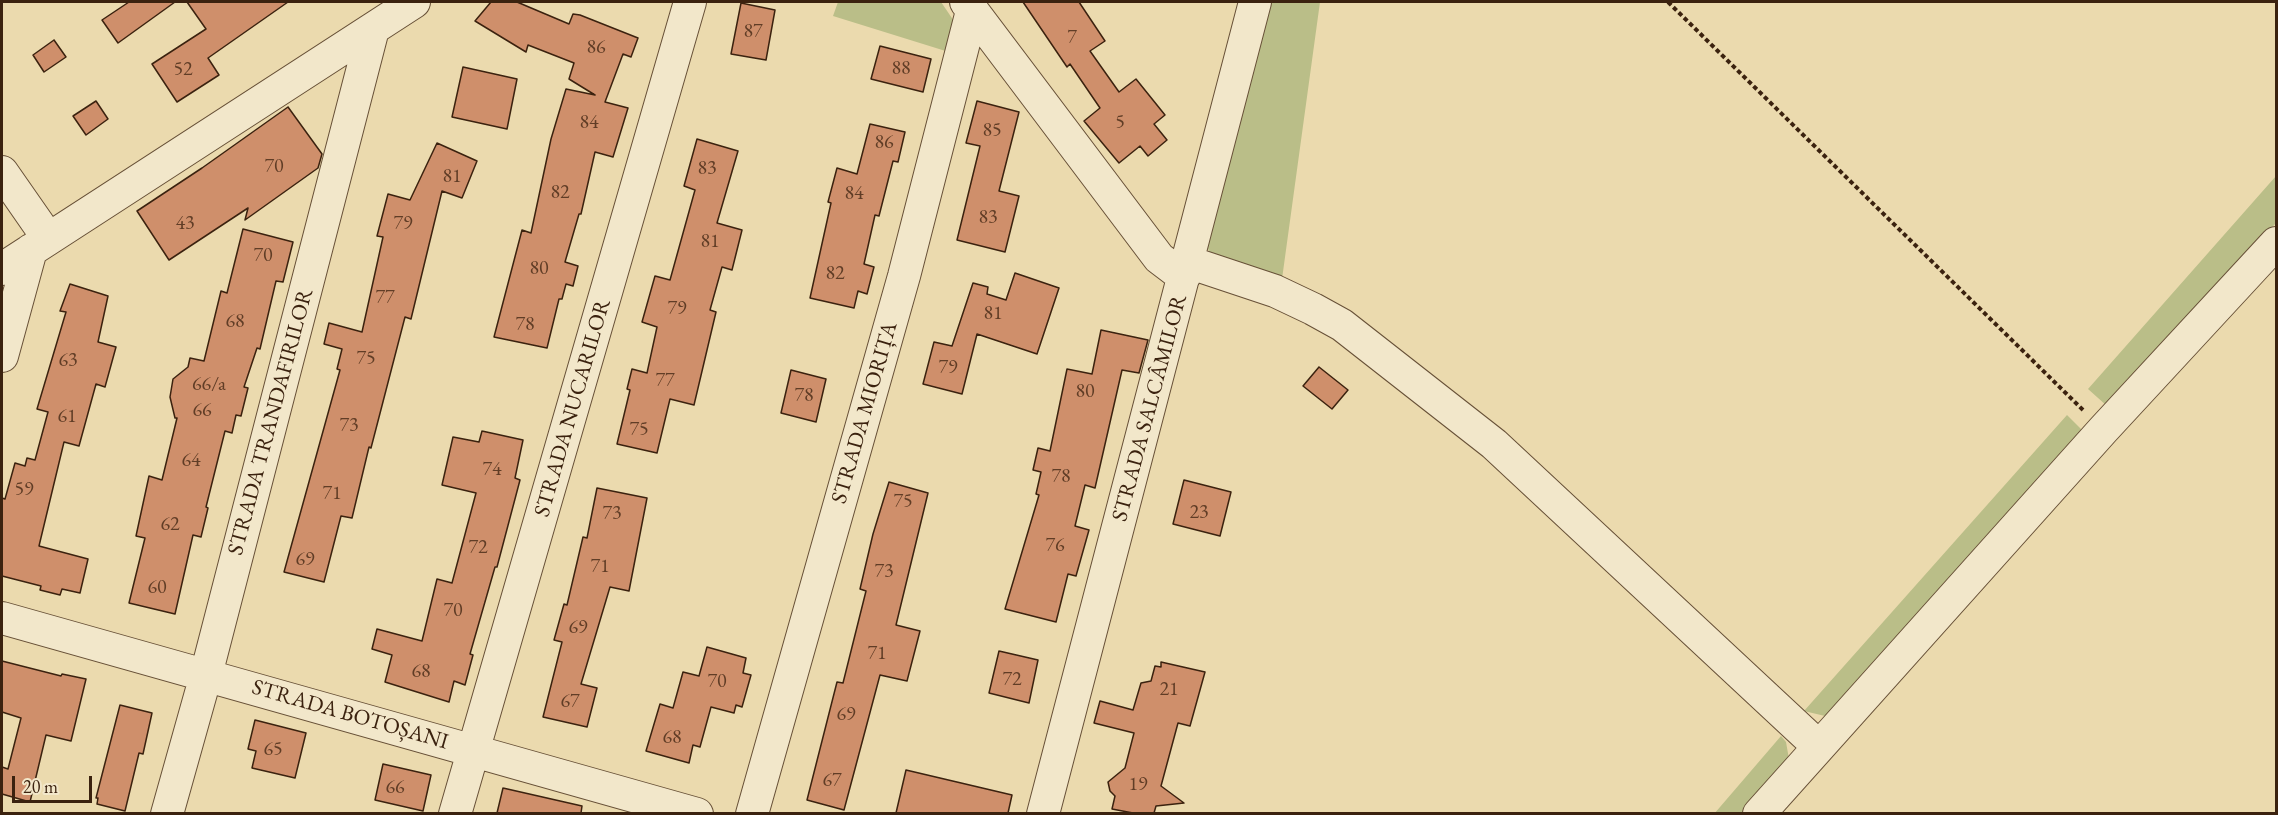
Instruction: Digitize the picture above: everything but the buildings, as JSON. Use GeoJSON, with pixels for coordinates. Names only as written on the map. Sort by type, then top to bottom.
{"type":"FeatureCollection","features":[{"type":"Feature","properties":{"kind":"street"},"geometry":{"type":"LineString","coordinates":[[2,269],[414,2]]}},
{"type":"Feature","properties":{"kind":"street","name":"STRADA NUCARILOR"},"geometry":{"type":"LineString","coordinates":[[455,813],[690,2]]}},
{"type":"Feature","properties":{"kind":"street","name":"STRADA SALCÂMILOR"},"geometry":{"type":"LineString","coordinates":[[1043,813],[1255,2]]}},
{"type":"Feature","properties":{"kind":"street"},"geometry":{"type":"LineString","coordinates":[[969,6],[1159,258],[1186,270],[1275,291],[1342,325],[1494,444],[1818,746]]}},
{"type":"Feature","properties":{"kind":"street","name":"STRADA MIORIȚA"},"geometry":{"type":"LineString","coordinates":[[752,813],[901,287],[969,6]]}},
{"type":"Feature","properties":{"kind":"street","name":"STRADA TRANDAFIRILOR"},"geometry":{"type":"LineString","coordinates":[[167,813],[206,675],[374,29]]}},
{"type":"Feature","properties":{"kind":"street"},"geometry":{"type":"LineString","coordinates":[[2,172],[39,244],[2,356]]}},
{"type":"Feature","properties":{"kind":"street"},"geometry":{"type":"LineString","coordinates":[[1759,813],[2103,430],[2277,243]]}},
{"type":"Feature","properties":{"kind":"street","name":"STRADA BOTOȘANI"},"geometry":{"type":"LineString","coordinates":[[2,618],[697,813]]}},
{"type":"Feature","properties":{"kind":"path"},"geometry":{"type":"LineString","coordinates":[[1668,2],[2103,430]]}},
{"type":"Feature","properties":{"kind":"green space"},"geometry":{"type":"Polygon","coordinates":[[[838,2],[941,2],[958,27],[952,53],[833,16],[838,2]]]}},
{"type":"Feature","properties":{"kind":"green space"},"geometry":{"type":"Polygon","coordinates":[[[1267,2],[1320,2],[1282,279],[1215,262],[1206,245],[1267,2]]]}},
{"type":"Feature","properties":{"kind":"green space"},"geometry":{"type":"Polygon","coordinates":[[[2276,176],[2276,223],[2107,406],[2088,389],[2276,176]]]}},
{"type":"Feature","properties":{"kind":"green space"},"geometry":{"type":"Polygon","coordinates":[[[2067,415],[2085,433],[1834,709],[1825,716],[1804,711],[2067,415]]]}},
{"type":"Feature","properties":{"kind":"green space"},"geometry":{"type":"Polygon","coordinates":[[[1781,736],[1786,742],[1789,759],[1742,813],[1714,814],[1781,736]]]}}]}
